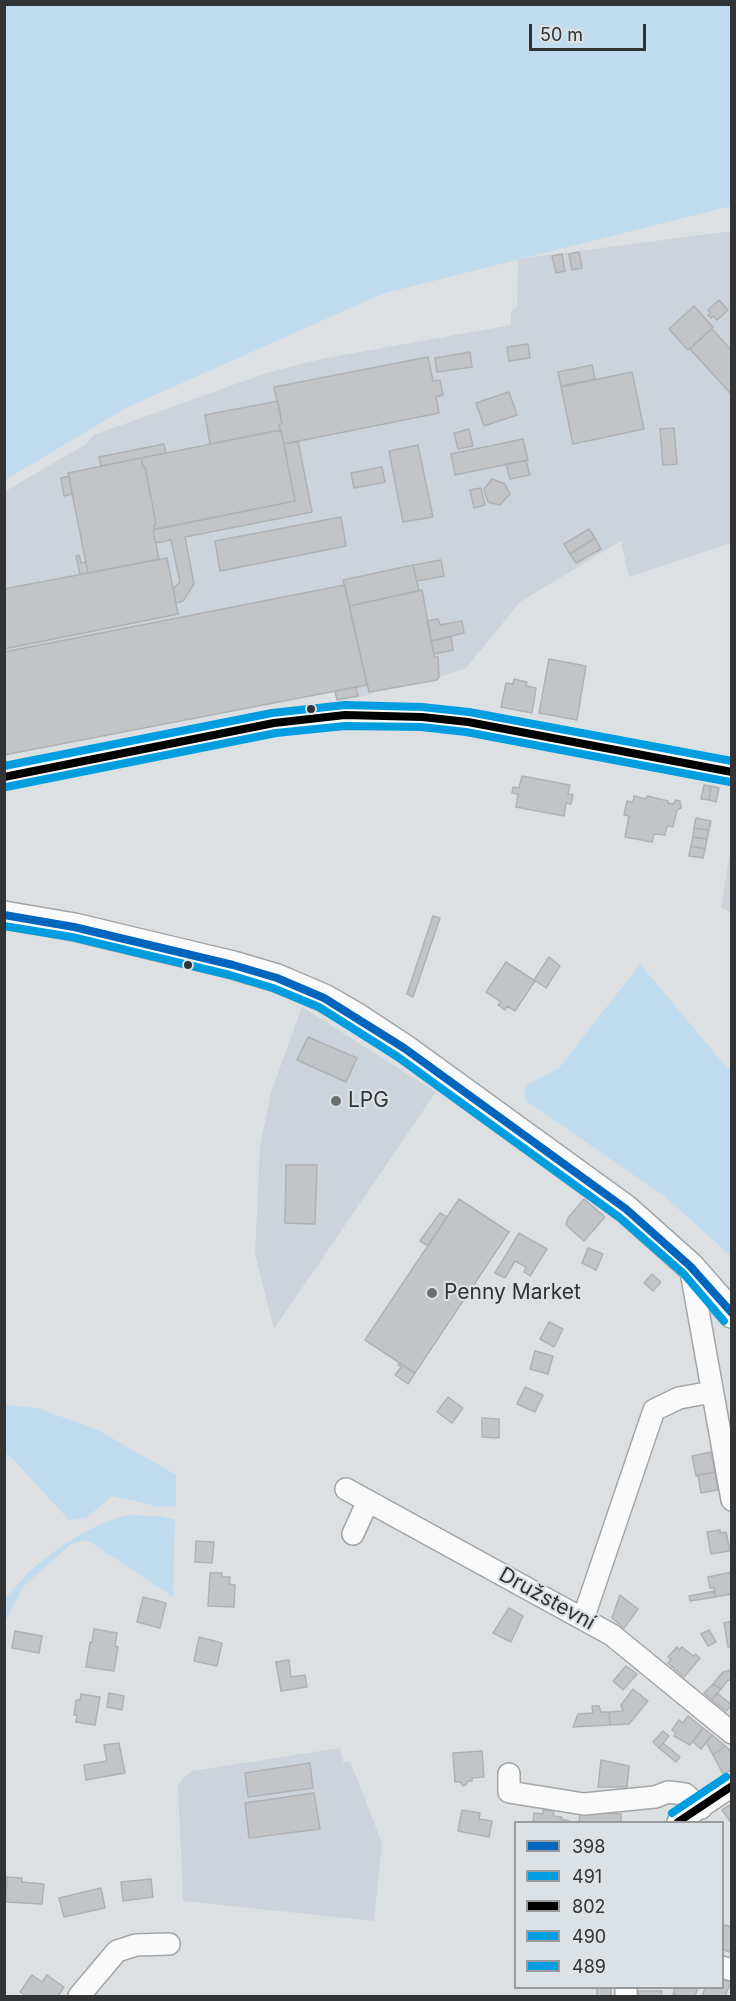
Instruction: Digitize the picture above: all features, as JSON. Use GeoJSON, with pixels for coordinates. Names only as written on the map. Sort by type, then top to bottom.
{"type":"FeatureCollection","features":[{"type":"Feature","properties":{"kind":"main road"},"geometry":{"type":"LineString","coordinates":[[4,915],[74,927],[233,965],[277,978],[324,998],[357,1017],[467,1092],[626,1209],[690,1266],[732,1314]]}},
{"type":"Feature","properties":{"kind":"street"},"geometry":{"type":"LineString","coordinates":[[4,777],[274,723],[319,717],[376,715],[468,722],[732,772]]}},
{"type":"Feature","properties":{"kind":"street"},"geometry":{"type":"LineString","coordinates":[[690,1266],[732,1500]]}},
{"type":"Feature","properties":{"kind":"street"},"geometry":{"type":"LineString","coordinates":[[583,1619],[654,1410],[679,1398],[712,1392]]}},
{"type":"Feature","properties":{"kind":"street","name":"Družstevní"},"geometry":{"type":"LineString","coordinates":[[346,1489],[612,1635],[732,1733]]}},
{"type":"Feature","properties":{"kind":"street"},"geometry":{"type":"LineString","coordinates":[[353,1534],[368,1501]]}},
{"type":"Feature","properties":{"kind":"street"},"geometry":{"type":"LineString","coordinates":[[510,1774],[509,1792],[584,1804],[655,1797],[668,1792],[685,1794],[701,1808]]}},
{"type":"Feature","properties":{"kind":"street"},"geometry":{"type":"LineString","coordinates":[[680,1821],[732,1786]]}},
{"type":"Feature","properties":{"kind":"street"},"geometry":{"type":"LineString","coordinates":[[79,1996],[117,1951],[136,1945],[169,1944]]}},
{"type":"Feature","properties":{"kind":"shaded area"},"geometry":{"type":"Polygon","coordinates":[[[4,5],[731,5],[731,206],[382,294],[128,407],[5,480],[4,5]]]}},
{"type":"Feature","properties":{"kind":"shaded area"},"geometry":{"type":"Polygon","coordinates":[[[731,231],[731,543],[629,577],[621,541],[520,602],[466,668],[439,677],[437,680],[337,700],[334,690],[5,755],[4,492],[86,444],[94,435],[266,373],[321,359],[511,325],[511,312],[517,307],[518,259],[731,231]]]}},
{"type":"Feature","properties":{"kind":"shaded area"},"geometry":{"type":"Polygon","coordinates":[[[731,845],[731,912],[721,908],[731,845]]]}},
{"type":"Feature","properties":{"kind":"shaded area"},"geometry":{"type":"Polygon","coordinates":[[[640,964],[728,1069],[731,1068],[731,1256],[664,1196],[525,1100],[525,1086],[559,1068],[640,964]]]}},
{"type":"Feature","properties":{"kind":"shaded area"},"geometry":{"type":"Polygon","coordinates":[[[302,1007],[436,1092],[274,1329],[255,1254],[260,1147],[271,1092],[302,1007]]]}},
{"type":"Feature","properties":{"kind":"shaded area"},"geometry":{"type":"Polygon","coordinates":[[[5,1405],[37,1408],[98,1430],[176,1475],[176,1506],[160,1507],[112,1496],[86,1518],[69,1520],[5,1453],[5,1405]]]}},
{"type":"Feature","properties":{"kind":"shaded area"},"geometry":{"type":"Polygon","coordinates":[[[130,1515],[160,1516],[175,1520],[173,1597],[87,1540],[71,1544],[24,1586],[5,1622],[5,1598],[36,1565],[90,1530],[130,1515]]]}},
{"type":"Feature","properties":{"kind":"shaded area"},"geometry":{"type":"Polygon","coordinates":[[[340,1748],[343,1762],[350,1761],[382,1843],[374,1921],[183,1901],[178,1785],[184,1777],[192,1771],[340,1748]]]}},
{"type":"Feature","properties":{"kind":"building"},"geometry":{"type":"Polygon","coordinates":[[[579,252],[582,268],[572,270],[569,254],[579,252]]]}},
{"type":"Feature","properties":{"kind":"building"},"geometry":{"type":"Polygon","coordinates":[[[562,254],[565,271],[556,273],[552,256],[562,254]]]}},
{"type":"Feature","properties":{"kind":"building"},"geometry":{"type":"Polygon","coordinates":[[[719,300],[728,310],[717,320],[708,315],[711,313],[708,310],[719,300]]]}},
{"type":"Feature","properties":{"kind":"building"},"geometry":{"type":"Polygon","coordinates":[[[694,306],[713,327],[688,350],[669,329],[694,306]]]}},
{"type":"Feature","properties":{"kind":"building"},"geometry":{"type":"Polygon","coordinates":[[[712,329],[732,351],[732,395],[690,349],[712,329]]]}},
{"type":"Feature","properties":{"kind":"building"},"geometry":{"type":"Polygon","coordinates":[[[528,344],[530,358],[509,361],[507,347],[528,344]]]}},
{"type":"Feature","properties":{"kind":"building"},"geometry":{"type":"Polygon","coordinates":[[[470,352],[472,367],[437,372],[435,358],[470,352]]]}},
{"type":"Feature","properties":{"kind":"building"},"geometry":{"type":"Polygon","coordinates":[[[428,357],[433,381],[440,380],[443,395],[436,397],[439,413],[284,444],[274,387],[428,357]]]}},
{"type":"Feature","properties":{"kind":"building"},"geometry":{"type":"Polygon","coordinates":[[[592,365],[595,379],[561,386],[558,372],[592,365]]]}},
{"type":"Feature","properties":{"kind":"building"},"geometry":{"type":"Polygon","coordinates":[[[632,372],[644,429],[573,444],[561,387],[632,372]]]}},
{"type":"Feature","properties":{"kind":"building"},"geometry":{"type":"Polygon","coordinates":[[[509,392],[517,415],[484,426],[476,403],[509,392]]]}},
{"type":"Feature","properties":{"kind":"building"},"geometry":{"type":"Polygon","coordinates":[[[278,401],[282,424],[279,425],[280,430],[210,444],[205,415],[278,401]]]}},
{"type":"Feature","properties":{"kind":"building"},"geometry":{"type":"Polygon","coordinates":[[[674,428],[677,464],[663,465],[660,429],[674,428]]]}},
{"type":"Feature","properties":{"kind":"building"},"geometry":{"type":"Polygon","coordinates":[[[469,429],[473,446],[458,449],[454,433],[469,429]]]}},
{"type":"Feature","properties":{"kind":"building"},"geometry":{"type":"Polygon","coordinates":[[[281,430],[295,501],[155,529],[145,467],[143,467],[141,458],[281,430]]]}},
{"type":"Feature","properties":{"kind":"building"},"geometry":{"type":"Polygon","coordinates":[[[523,439],[528,460],[455,475],[451,454],[523,439]]]}},
{"type":"Feature","properties":{"kind":"building"},"geometry":{"type":"Polygon","coordinates":[[[298,441],[312,512],[185,537],[194,584],[183,601],[176,603],[173,589],[180,582],[171,540],[156,543],[153,530],[295,501],[284,444],[298,441]]]}},
{"type":"Feature","properties":{"kind":"building"},"geometry":{"type":"Polygon","coordinates":[[[164,444],[166,453],[101,466],[99,457],[164,444]]]}},
{"type":"Feature","properties":{"kind":"building"},"geometry":{"type":"Polygon","coordinates":[[[418,445],[433,517],[403,522],[389,451],[418,445]]]}},
{"type":"Feature","properties":{"kind":"building"},"geometry":{"type":"Polygon","coordinates":[[[141,458],[143,467],[145,467],[156,524],[153,530],[159,559],[88,573],[68,473],[141,458]]]}},
{"type":"Feature","properties":{"kind":"building"},"geometry":{"type":"Polygon","coordinates":[[[526,460],[530,475],[510,479],[506,464],[526,460]]]}},
{"type":"Feature","properties":{"kind":"building"},"geometry":{"type":"Polygon","coordinates":[[[382,467],[385,482],[354,488],[351,473],[382,467]]]}},
{"type":"Feature","properties":{"kind":"building"},"geometry":{"type":"Polygon","coordinates":[[[69,476],[72,494],[64,496],[61,478],[69,476]]]}},
{"type":"Feature","properties":{"kind":"building"},"geometry":{"type":"Polygon","coordinates":[[[492,479],[505,484],[510,494],[500,505],[488,502],[484,489],[492,479]]]}},
{"type":"Feature","properties":{"kind":"building"},"geometry":{"type":"Polygon","coordinates":[[[481,488],[485,505],[474,508],[470,490],[481,488]]]}},
{"type":"Feature","properties":{"kind":"building"},"geometry":{"type":"Polygon","coordinates":[[[341,517],[346,546],[220,571],[215,541],[341,517]]]}},
{"type":"Feature","properties":{"kind":"building"},"geometry":{"type":"Polygon","coordinates":[[[589,529],[595,538],[570,554],[564,544],[589,529]]]}},
{"type":"Feature","properties":{"kind":"building"},"geometry":{"type":"Polygon","coordinates":[[[595,538],[601,549],[576,563],[570,554],[595,538]]]}},
{"type":"Feature","properties":{"kind":"building"},"geometry":{"type":"Polygon","coordinates":[[[79,555],[81,563],[86,562],[88,573],[80,574],[76,556],[79,555]]]}},
{"type":"Feature","properties":{"kind":"building"},"geometry":{"type":"Polygon","coordinates":[[[167,558],[178,614],[4,649],[4,589],[167,558]]]}},
{"type":"Feature","properties":{"kind":"building"},"geometry":{"type":"Polygon","coordinates":[[[441,560],[444,576],[417,581],[413,565],[441,560]]]}},
{"type":"Feature","properties":{"kind":"building"},"geometry":{"type":"Polygon","coordinates":[[[413,565],[419,591],[349,606],[343,580],[413,565]]]}},
{"type":"Feature","properties":{"kind":"building"},"geometry":{"type":"Polygon","coordinates":[[[345,585],[367,685],[4,755],[4,652],[345,585]]]}},
{"type":"Feature","properties":{"kind":"building"},"geometry":{"type":"Polygon","coordinates":[[[422,590],[434,657],[438,657],[439,677],[437,680],[369,692],[349,606],[422,590]]]}},
{"type":"Feature","properties":{"kind":"building"},"geometry":{"type":"Polygon","coordinates":[[[438,619],[440,625],[462,621],[464,633],[431,641],[427,621],[438,619]]]}},
{"type":"Feature","properties":{"kind":"building"},"geometry":{"type":"Polygon","coordinates":[[[451,637],[453,650],[434,654],[431,641],[451,637]]]}},
{"type":"Feature","properties":{"kind":"building"},"geometry":{"type":"Polygon","coordinates":[[[549,659],[586,666],[577,720],[539,713],[549,659]]]}},
{"type":"Feature","properties":{"kind":"building"},"geometry":{"type":"Polygon","coordinates":[[[514,679],[527,682],[526,686],[536,688],[532,713],[501,707],[506,683],[513,684],[514,679]]]}},
{"type":"Feature","properties":{"kind":"building"},"geometry":{"type":"Polygon","coordinates":[[[356,687],[358,696],[337,700],[335,691],[356,687]]]}},
{"type":"Feature","properties":{"kind":"building"},"geometry":{"type":"Polygon","coordinates":[[[522,776],[570,785],[568,794],[573,795],[571,804],[566,803],[564,816],[516,807],[518,794],[512,793],[513,787],[519,788],[522,776]]]}},
{"type":"Feature","properties":{"kind":"building"},"geometry":{"type":"Polygon","coordinates":[[[704,785],[711,786],[709,800],[701,799],[704,785]]]}},
{"type":"Feature","properties":{"kind":"building"},"geometry":{"type":"Polygon","coordinates":[[[711,786],[719,788],[716,802],[709,800],[711,786]]]}},
{"type":"Feature","properties":{"kind":"building"},"geometry":{"type":"Polygon","coordinates":[[[634,796],[646,799],[647,796],[673,804],[676,800],[680,801],[681,808],[677,810],[673,827],[667,826],[665,835],[654,834],[652,842],[625,837],[629,816],[624,815],[627,801],[633,802],[634,796]]]}},
{"type":"Feature","properties":{"kind":"building"},"geometry":{"type":"Polygon","coordinates":[[[696,818],[711,821],[709,830],[694,828],[696,818]]]}},
{"type":"Feature","properties":{"kind":"building"},"geometry":{"type":"Polygon","coordinates":[[[694,828],[709,830],[707,839],[693,837],[694,828]]]}},
{"type":"Feature","properties":{"kind":"building"},"geometry":{"type":"Polygon","coordinates":[[[693,837],[707,839],[705,849],[691,846],[693,837]]]}},
{"type":"Feature","properties":{"kind":"building"},"geometry":{"type":"Polygon","coordinates":[[[691,846],[705,849],[703,858],[689,856],[691,846]]]}},
{"type":"Feature","properties":{"kind":"building"},"geometry":{"type":"Polygon","coordinates":[[[433,916],[440,918],[413,997],[407,994],[433,916]]]}},
{"type":"Feature","properties":{"kind":"building"},"geometry":{"type":"Polygon","coordinates":[[[549,957],[560,966],[546,988],[534,980],[549,957]]]}},
{"type":"Feature","properties":{"kind":"building"},"geometry":{"type":"Polygon","coordinates":[[[506,962],[535,981],[515,1011],[507,1006],[505,1010],[498,1005],[501,1002],[486,992],[506,962]]]}},
{"type":"Feature","properties":{"kind":"building"},"geometry":{"type":"Polygon","coordinates":[[[308,1037],[357,1058],[346,1082],[297,1060],[308,1037]]]}},
{"type":"Feature","properties":{"kind":"building"},"geometry":{"type":"Polygon","coordinates":[[[286,1165],[317,1165],[315,1224],[285,1223],[286,1165]]]}},
{"type":"Feature","properties":{"kind":"building","name":"Penny Market"},"geometry":{"type":"Polygon","coordinates":[[[459,1199],[509,1232],[415,1373],[365,1340],[459,1199]]]}},
{"type":"Feature","properties":{"kind":"building"},"geometry":{"type":"Polygon","coordinates":[[[584,1199],[605,1217],[584,1241],[566,1225],[568,1218],[584,1199]]]}},
{"type":"Feature","properties":{"kind":"building"},"geometry":{"type":"Polygon","coordinates":[[[440,1213],[447,1217],[428,1246],[420,1241],[440,1213]]]}},
{"type":"Feature","properties":{"kind":"building"},"geometry":{"type":"Polygon","coordinates":[[[519,1233],[547,1249],[530,1276],[524,1272],[526,1267],[515,1261],[505,1278],[495,1273],[519,1233]]]}},
{"type":"Feature","properties":{"kind":"building"},"geometry":{"type":"Polygon","coordinates":[[[588,1248],[603,1254],[596,1270],[582,1263],[588,1248]]]}},
{"type":"Feature","properties":{"kind":"building"},"geometry":{"type":"Polygon","coordinates":[[[652,1274],[661,1282],[653,1291],[644,1283],[652,1274]]]}},
{"type":"Feature","properties":{"kind":"building"},"geometry":{"type":"Polygon","coordinates":[[[549,1322],[563,1329],[554,1347],[540,1339],[549,1322]]]}},
{"type":"Feature","properties":{"kind":"building"},"geometry":{"type":"Polygon","coordinates":[[[535,1351],[553,1356],[548,1374],[530,1369],[535,1351]]]}},
{"type":"Feature","properties":{"kind":"building"},"geometry":{"type":"Polygon","coordinates":[[[399,1363],[415,1373],[408,1384],[395,1375],[401,1367],[399,1363]]]}},
{"type":"Feature","properties":{"kind":"building"},"geometry":{"type":"Polygon","coordinates":[[[525,1387],[543,1395],[535,1412],[517,1404],[525,1387]]]}},
{"type":"Feature","properties":{"kind":"building"},"geometry":{"type":"Polygon","coordinates":[[[448,1397],[463,1408],[452,1423],[437,1412],[448,1397]]]}},
{"type":"Feature","properties":{"kind":"building"},"geometry":{"type":"Polygon","coordinates":[[[482,1418],[499,1419],[499,1438],[482,1437],[482,1418]]]}},
{"type":"Feature","properties":{"kind":"building"},"geometry":{"type":"Polygon","coordinates":[[[711,1452],[715,1472],[696,1476],[692,1456],[711,1452]]]}},
{"type":"Feature","properties":{"kind":"building"},"geometry":{"type":"Polygon","coordinates":[[[715,1472],[718,1490],[701,1493],[698,1475],[715,1472]]]}},
{"type":"Feature","properties":{"kind":"building"},"geometry":{"type":"Polygon","coordinates":[[[720,1530],[720,1533],[726,1532],[730,1551],[711,1554],[707,1532],[720,1530]]]}},
{"type":"Feature","properties":{"kind":"building"},"geometry":{"type":"Polygon","coordinates":[[[196,1541],[214,1542],[212,1563],[195,1562],[196,1541]]]}},
{"type":"Feature","properties":{"kind":"building"},"geometry":{"type":"Polygon","coordinates":[[[732,1572],[732,1594],[715,1597],[714,1588],[710,1588],[708,1577],[732,1572]]]}},
{"type":"Feature","properties":{"kind":"building"},"geometry":{"type":"Polygon","coordinates":[[[210,1573],[222,1573],[222,1577],[230,1577],[229,1584],[235,1585],[234,1607],[208,1606],[210,1573]]]}},
{"type":"Feature","properties":{"kind":"building"},"geometry":{"type":"Polygon","coordinates":[[[715,1591],[715,1597],[690,1601],[689,1596],[715,1591]]]}},
{"type":"Feature","properties":{"kind":"building"},"geometry":{"type":"Polygon","coordinates":[[[620,1595],[638,1609],[624,1628],[612,1618],[620,1595]]]}},
{"type":"Feature","properties":{"kind":"building"},"geometry":{"type":"Polygon","coordinates":[[[143,1597],[166,1603],[160,1628],[137,1622],[143,1597]]]}},
{"type":"Feature","properties":{"kind":"building"},"geometry":{"type":"Polygon","coordinates":[[[509,1608],[523,1616],[511,1642],[493,1633],[509,1608]]]}},
{"type":"Feature","properties":{"kind":"building"},"geometry":{"type":"Polygon","coordinates":[[[732,1621],[732,1646],[728,1647],[724,1623],[732,1621]]]}},
{"type":"Feature","properties":{"kind":"building"},"geometry":{"type":"Polygon","coordinates":[[[94,1629],[117,1633],[115,1646],[118,1647],[114,1671],[86,1667],[94,1629]]]}},
{"type":"Feature","properties":{"kind":"building"},"geometry":{"type":"Polygon","coordinates":[[[709,1630],[716,1642],[708,1646],[701,1634],[709,1630]]]}},
{"type":"Feature","properties":{"kind":"building"},"geometry":{"type":"Polygon","coordinates":[[[15,1631],[42,1636],[39,1653],[12,1648],[15,1631]]]}},
{"type":"Feature","properties":{"kind":"building"},"geometry":{"type":"Polygon","coordinates":[[[199,1637],[222,1643],[217,1666],[194,1661],[199,1637]]]}},
{"type":"Feature","properties":{"kind":"building"},"geometry":{"type":"Polygon","coordinates":[[[677,1647],[679,1650],[682,1647],[693,1656],[695,1654],[700,1658],[684,1677],[668,1663],[671,1659],[668,1657],[677,1647]]]}},
{"type":"Feature","properties":{"kind":"building"},"geometry":{"type":"Polygon","coordinates":[[[289,1660],[291,1677],[305,1675],[307,1687],[281,1691],[276,1662],[289,1660]]]}},
{"type":"Feature","properties":{"kind":"building"},"geometry":{"type":"Polygon","coordinates":[[[626,1666],[637,1674],[623,1690],[613,1681],[626,1666]]]}},
{"type":"Feature","properties":{"kind":"building"},"geometry":{"type":"Polygon","coordinates":[[[732,1670],[732,1680],[728,1680],[721,1689],[713,1684],[723,1672],[732,1670]]]}},
{"type":"Feature","properties":{"kind":"building"},"geometry":{"type":"Polygon","coordinates":[[[713,1684],[721,1689],[712,1700],[704,1693],[713,1684]]]}},
{"type":"Feature","properties":{"kind":"building"},"geometry":{"type":"Polygon","coordinates":[[[633,1689],[648,1701],[629,1724],[610,1725],[609,1712],[623,1711],[621,1705],[633,1689]]]}},
{"type":"Feature","properties":{"kind":"building"},"geometry":{"type":"Polygon","coordinates":[[[109,1693],[124,1696],[122,1710],[107,1707],[109,1693]]]}},
{"type":"Feature","properties":{"kind":"building"},"geometry":{"type":"Polygon","coordinates":[[[717,1693],[732,1705],[726,1711],[712,1700],[717,1693]]]}},
{"type":"Feature","properties":{"kind":"building"},"geometry":{"type":"Polygon","coordinates":[[[81,1694],[100,1697],[95,1725],[76,1722],[77,1715],[74,1715],[76,1700],[80,1700],[81,1694]]]}},
{"type":"Feature","properties":{"kind":"building"},"geometry":{"type":"Polygon","coordinates":[[[592,1706],[599,1706],[601,1712],[609,1712],[610,1725],[573,1727],[578,1714],[593,1713],[592,1706]]]}},
{"type":"Feature","properties":{"kind":"building"},"geometry":{"type":"Polygon","coordinates":[[[688,1716],[703,1728],[690,1745],[674,1736],[676,1733],[672,1730],[679,1720],[683,1723],[688,1716]]]}},
{"type":"Feature","properties":{"kind":"building"},"geometry":{"type":"Polygon","coordinates":[[[703,1728],[712,1735],[701,1749],[693,1742],[703,1728]]]}},
{"type":"Feature","properties":{"kind":"building"},"geometry":{"type":"Polygon","coordinates":[[[663,1731],[669,1736],[659,1748],[653,1742],[663,1731]]]}},
{"type":"Feature","properties":{"kind":"building"},"geometry":{"type":"Polygon","coordinates":[[[712,1735],[725,1746],[713,1755],[706,1742],[712,1735]]]}},
{"type":"Feature","properties":{"kind":"building"},"geometry":{"type":"Polygon","coordinates":[[[119,1743],[125,1773],[86,1780],[84,1765],[107,1761],[104,1745],[119,1743]]]}},
{"type":"Feature","properties":{"kind":"building"},"geometry":{"type":"Polygon","coordinates":[[[663,1743],[680,1757],[676,1762],[659,1748],[663,1743]]]}},
{"type":"Feature","properties":{"kind":"building"},"geometry":{"type":"Polygon","coordinates":[[[725,1746],[732,1752],[732,1770],[723,1774],[713,1755],[725,1746]]]}},
{"type":"Feature","properties":{"kind":"building"},"geometry":{"type":"Polygon","coordinates":[[[482,1751],[484,1777],[472,1778],[472,1781],[468,1781],[463,1786],[460,1782],[455,1782],[453,1753],[482,1751]]]}},
{"type":"Feature","properties":{"kind":"building"},"geometry":{"type":"Polygon","coordinates":[[[601,1760],[629,1766],[627,1787],[598,1787],[601,1760]]]}},
{"type":"Feature","properties":{"kind":"building"},"geometry":{"type":"Polygon","coordinates":[[[310,1763],[313,1788],[248,1797],[245,1773],[310,1763]]]}},
{"type":"Feature","properties":{"kind":"building"},"geometry":{"type":"Polygon","coordinates":[[[314,1793],[320,1829],[249,1838],[245,1803],[314,1793]]]}},
{"type":"Feature","properties":{"kind":"building"},"geometry":{"type":"Polygon","coordinates":[[[732,1804],[732,1824],[722,1810],[732,1804]]]}},
{"type":"Feature","properties":{"kind":"building"},"geometry":{"type":"Polygon","coordinates":[[[462,1810],[480,1813],[479,1819],[492,1821],[489,1837],[458,1831],[462,1810]]]}},
{"type":"Feature","properties":{"kind":"building"},"geometry":{"type":"Polygon","coordinates":[[[543,1810],[554,1811],[553,1816],[569,1821],[533,1821],[534,1813],[543,1814],[543,1810]]]}},
{"type":"Feature","properties":{"kind":"building"},"geometry":{"type":"Polygon","coordinates":[[[580,1811],[621,1814],[621,1821],[579,1821],[580,1811]]]}},
{"type":"Feature","properties":{"kind":"building"},"geometry":{"type":"Polygon","coordinates":[[[7,1877],[22,1878],[22,1882],[44,1884],[42,1904],[6,1902],[7,1877]]]}},
{"type":"Feature","properties":{"kind":"building"},"geometry":{"type":"Polygon","coordinates":[[[151,1879],[153,1897],[123,1901],[121,1882],[151,1879]]]}},
{"type":"Feature","properties":{"kind":"building"},"geometry":{"type":"Polygon","coordinates":[[[101,1888],[105,1908],[64,1917],[59,1898],[101,1888]]]}},
{"type":"Feature","properties":{"kind":"building"},"geometry":{"type":"Polygon","coordinates":[[[724,1927],[732,1927],[732,1944],[729,1952],[724,1950],[724,1927]]]}},
{"type":"Feature","properties":{"kind":"building"},"geometry":{"type":"Polygon","coordinates":[[[32,1975],[42,1982],[47,1975],[64,1987],[58,1996],[26,1996],[20,1992],[32,1975]]]}},
{"type":"Feature","properties":{"kind":"building"},"geometry":{"type":"Polygon","coordinates":[[[724,1980],[731,1982],[725,1996],[702,1996],[705,1989],[724,1989],[724,1980]]]}},
{"type":"Feature","properties":{"kind":"building"},"geometry":{"type":"Polygon","coordinates":[[[597,1989],[611,1989],[611,1996],[597,1996],[597,1989]]]}},
{"type":"Feature","properties":{"kind":"building"},"geometry":{"type":"Polygon","coordinates":[[[675,1989],[698,1989],[695,1996],[673,1994],[675,1989]]]}},
{"type":"Feature","properties":{"kind":"building"},"geometry":{"type":"Polygon","coordinates":[[[639,1991],[662,1991],[661,1996],[639,1996],[639,1991]]]}},
{"type":"Feature","properties":{"kind":"transit line","name":"489"},"geometry":{"type":"LineString","coordinates":[[4,766],[272,713],[345,705],[422,707],[469,712],[732,761]]}},
{"type":"Feature","properties":{"kind":"transit line","name":"802"},"geometry":{"type":"LineString","coordinates":[[4,777],[274,723],[345,715],[422,717],[468,722],[732,772]]}},
{"type":"Feature","properties":{"kind":"transit line","name":"490"},"geometry":{"type":"LineString","coordinates":[[6,787],[276,733],[345,726],[421,727],[466,732],[730,782]]}},
{"type":"Feature","properties":{"kind":"transit line","name":"398"},"geometry":{"type":"LineString","coordinates":[[4,915],[74,927],[233,965],[277,978],[324,998],[404,1048],[626,1209],[690,1266],[732,1313]]}},
{"type":"Feature","properties":{"kind":"transit line","name":"491"},"geometry":{"type":"LineString","coordinates":[[4,926],[72,937],[230,975],[273,988],[319,1007],[398,1057],[619,1217],[683,1273],[724,1321]]}},
{"type":"Feature","properties":{"kind":"transit line","name":"489"},"geometry":{"type":"LineString","coordinates":[[672,1813],[726,1777]]}},
{"type":"Feature","properties":{"kind":"transit line","name":"802"},"geometry":{"type":"LineString","coordinates":[[680,1821],[732,1786]]}},
{"type":"Feature","properties":{"kind":"place","name":"LPG"},"geometry":{"type":"Point","coordinates":[336,1101]}},
{"type":"Feature","properties":{"kind":"place","name":"Penny Market"},"geometry":{"type":"Point","coordinates":[432,1293]}}]}
